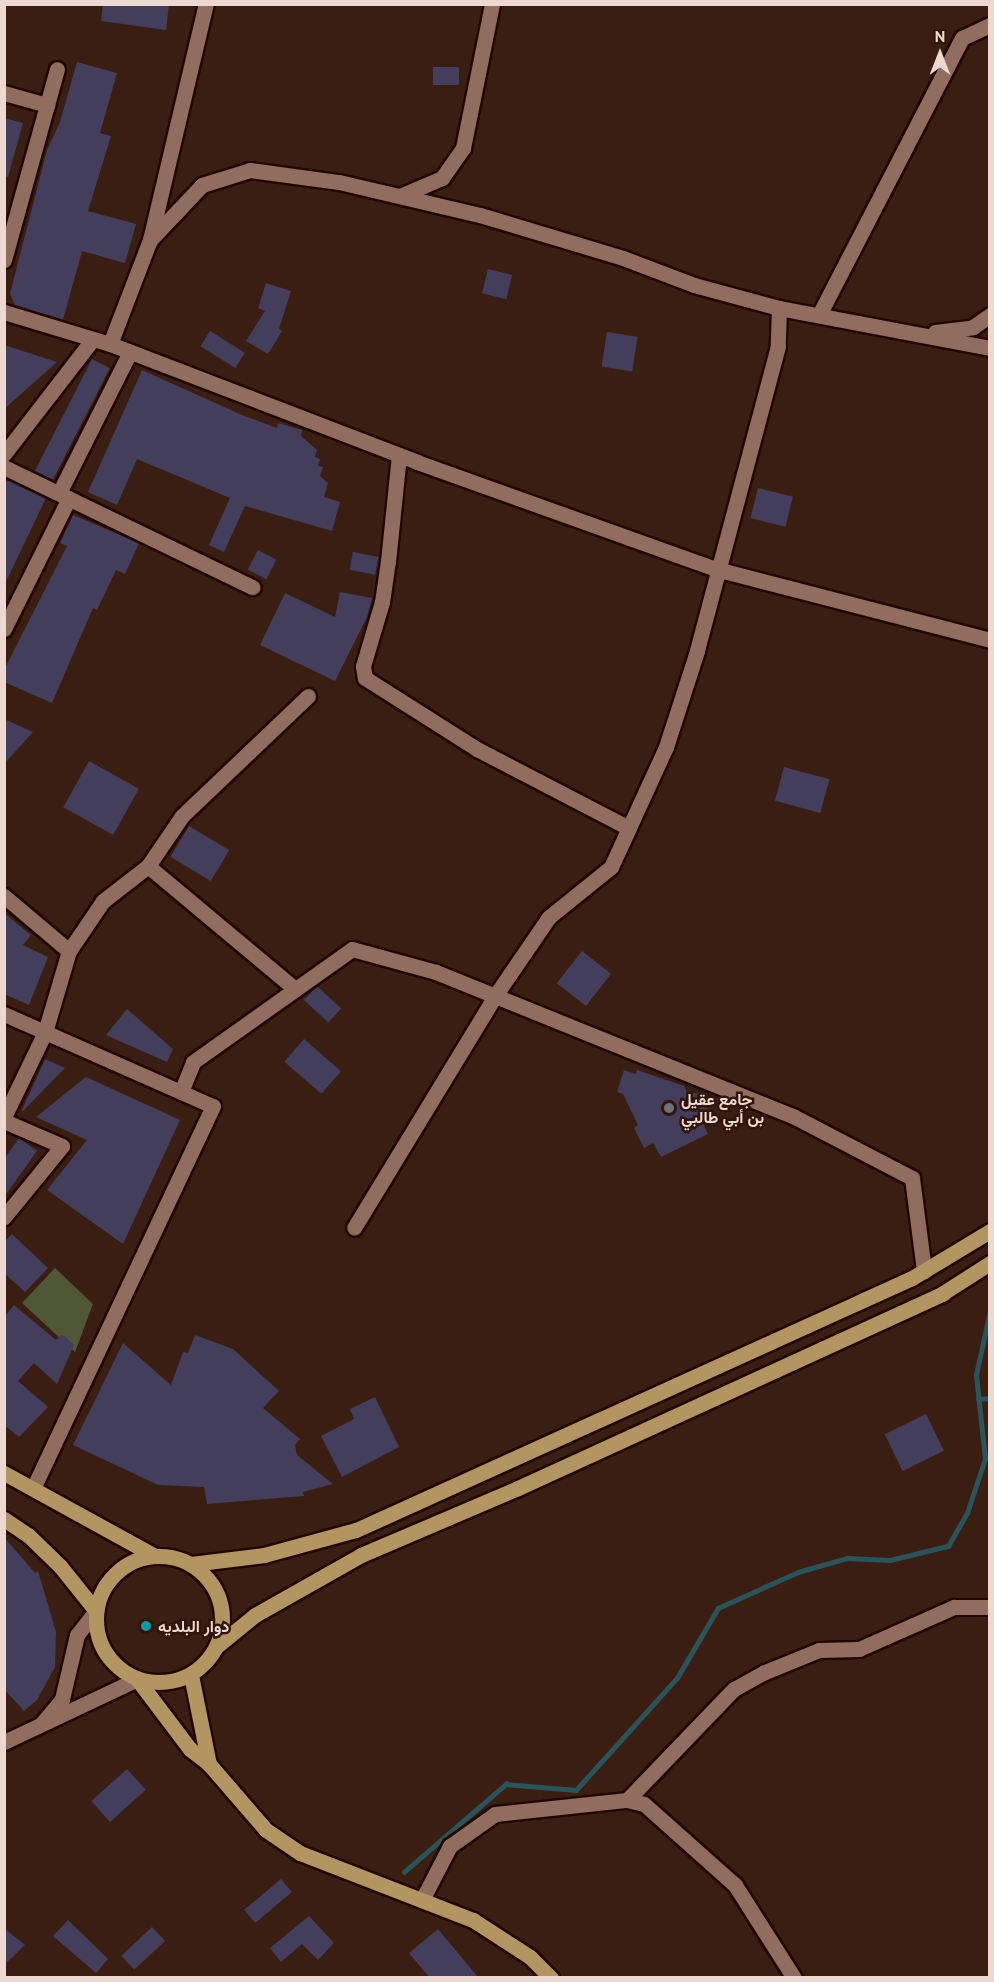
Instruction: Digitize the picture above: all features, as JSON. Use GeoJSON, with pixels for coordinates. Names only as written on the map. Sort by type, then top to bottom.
{"type":"FeatureCollection","features":[{"type":"Feature","properties":{"kind":"main road"},"geometry":{"type":"LineString","coordinates":[[4,1473],[153,1555],[191,1564],[264,1555],[356,1530],[924,1271],[990,1231]]}},
{"type":"Feature","properties":{"kind":"main road"},"geometry":{"type":"LineString","coordinates":[[137,1679],[173,1681],[191,1675],[206,1662],[218,1646],[255,1615],[362,1554],[518,1488],[943,1293],[990,1263]]}},
{"type":"Feature","properties":{"kind":"main road"},"geometry":{"type":"LineString","coordinates":[[4,1519],[28,1534],[60,1566],[96,1611]]}},
{"type":"Feature","properties":{"kind":"main road"},"geometry":{"type":"LineString","coordinates":[[153,1555],[133,1561],[115,1573],[102,1590],[96,1611],[97,1632],[105,1652],[118,1668],[137,1679],[190,1749],[209,1764],[266,1830],[300,1853],[423,1898],[503,1938],[551,1977]]}},
{"type":"Feature","properties":{"kind":"main road"},"geometry":{"type":"LineString","coordinates":[[191,1564],[209,1579],[221,1600],[223,1623],[218,1646]]}},
{"type":"Feature","properties":{"kind":"main road"},"geometry":{"type":"LineString","coordinates":[[191,1675],[209,1764]]}},
{"type":"Feature","properties":{"kind":"street"},"geometry":{"type":"LineString","coordinates":[[110,344],[150,240],[206,4]]}},
{"type":"Feature","properties":{"kind":"street"},"geometry":{"type":"LineString","coordinates":[[400,196],[441,178],[463,148],[492,4]]}},
{"type":"Feature","properties":{"kind":"street"},"geometry":{"type":"LineString","coordinates":[[819,315],[962,38],[990,25]]}},
{"type":"Feature","properties":{"kind":"street"},"geometry":{"type":"LineString","coordinates":[[4,260],[57,69]]}},
{"type":"Feature","properties":{"kind":"street"},"geometry":{"type":"LineString","coordinates":[[4,93],[47,105]]}},
{"type":"Feature","properties":{"kind":"street"},"geometry":{"type":"LineString","coordinates":[[150,240],[202,185],[250,170],[339,182],[480,215],[623,258],[694,285],[780,308],[990,348]]}},
{"type":"Feature","properties":{"kind":"street"},"geometry":{"type":"LineString","coordinates":[[354,1228],[495,996],[549,917],[611,867],[666,747],[697,651],[716,569],[778,346],[780,308]]}},
{"type":"Feature","properties":{"kind":"street"},"geometry":{"type":"LineString","coordinates":[[4,312],[110,344],[399,455],[716,569],[990,640]]}},
{"type":"Feature","properties":{"kind":"street"},"geometry":{"type":"LineString","coordinates":[[921,334],[973,327],[990,315]]}},
{"type":"Feature","properties":{"kind":"street"},"geometry":{"type":"LineString","coordinates":[[4,454],[93,339]]}},
{"type":"Feature","properties":{"kind":"street"},"geometry":{"type":"LineString","coordinates":[[4,629],[130,352]]}},
{"type":"Feature","properties":{"kind":"street"},"geometry":{"type":"LineString","coordinates":[[399,455],[382,602],[363,666],[365,678],[477,749],[629,828]]}},
{"type":"Feature","properties":{"kind":"street"},"geometry":{"type":"LineString","coordinates":[[4,467],[252,587]]}},
{"type":"Feature","properties":{"kind":"street"},"geometry":{"type":"LineString","coordinates":[[4,1217],[10,1199],[62,1146],[4,1119],[45,1032],[69,951],[103,901],[148,866],[182,816],[308,696]]}},
{"type":"Feature","properties":{"kind":"street"},"geometry":{"type":"LineString","coordinates":[[148,866],[295,989]]}},
{"type":"Feature","properties":{"kind":"street"},"geometry":{"type":"LineString","coordinates":[[4,896],[69,951]]}},
{"type":"Feature","properties":{"kind":"street"},"geometry":{"type":"LineString","coordinates":[[181,1092],[193,1062],[352,948],[436,972],[793,1116],[912,1178],[924,1271]]}},
{"type":"Feature","properties":{"kind":"street"},"geometry":{"type":"LineString","coordinates":[[4,1014],[213,1106],[33,1489]]}},
{"type":"Feature","properties":{"kind":"street"},"geometry":{"type":"LineString","coordinates":[[627,1800],[734,1689],[765,1672],[819,1650],[859,1649],[954,1607],[990,1607]]}},
{"type":"Feature","properties":{"kind":"street"},"geometry":{"type":"LineString","coordinates":[[38,1727],[62,1699],[77,1635],[96,1611]]}},
{"type":"Feature","properties":{"kind":"street"},"geometry":{"type":"LineString","coordinates":[[4,1742],[137,1679]]}},
{"type":"Feature","properties":{"kind":"street"},"geometry":{"type":"LineString","coordinates":[[423,1898],[450,1846],[495,1814],[627,1800],[644,1804],[682,1834],[735,1885],[794,1977]]}},
{"type":"Feature","properties":{"kind":"green space"},"geometry":{"type":"Polygon","coordinates":[[[55,1268],[93,1304],[75,1352],[22,1303],[55,1268]]]}},
{"type":"Feature","properties":{"kind":"building"},"geometry":{"type":"Polygon","coordinates":[[[103,4],[169,4],[166,30],[101,21],[103,4]]]}},
{"type":"Feature","properties":{"kind":"building"},"geometry":{"type":"Polygon","coordinates":[[[77,62],[117,73],[100,133],[111,136],[88,211],[136,224],[125,263],[82,251],[63,320],[15,305],[10,294],[47,150],[60,122],[77,62]]]}},
{"type":"Feature","properties":{"kind":"building"},"geometry":{"type":"Polygon","coordinates":[[[433,67],[459,67],[459,85],[433,85],[433,67]]]}},
{"type":"Feature","properties":{"kind":"building"},"geometry":{"type":"Polygon","coordinates":[[[4,118],[23,123],[8,177],[4,176],[4,118]]]}},
{"type":"Feature","properties":{"kind":"building"},"geometry":{"type":"Polygon","coordinates":[[[488,269],[512,275],[506,299],[482,293],[488,269]]]}},
{"type":"Feature","properties":{"kind":"building"},"geometry":{"type":"Polygon","coordinates":[[[266,283],[291,291],[279,329],[282,331],[268,354],[246,341],[265,311],[258,308],[266,283]]]}},
{"type":"Feature","properties":{"kind":"building"},"geometry":{"type":"Polygon","coordinates":[[[210,331],[245,353],[235,368],[200,346],[210,331]]]}},
{"type":"Feature","properties":{"kind":"building"},"geometry":{"type":"Polygon","coordinates":[[[607,332],[638,337],[632,371],[602,367],[607,332]]]}},
{"type":"Feature","properties":{"kind":"building"},"geometry":{"type":"Polygon","coordinates":[[[4,345],[57,362],[4,409],[4,345]]]}},
{"type":"Feature","properties":{"kind":"building"},"geometry":{"type":"Polygon","coordinates":[[[92,359],[110,368],[53,480],[35,471],[92,359]]]}},
{"type":"Feature","properties":{"kind":"building"},"geometry":{"type":"Polygon","coordinates":[[[142,370],[242,415],[277,428],[278,423],[302,430],[301,436],[317,450],[315,457],[320,459],[318,466],[323,467],[320,476],[328,483],[324,497],[340,502],[332,531],[245,506],[224,552],[209,545],[230,498],[137,459],[117,505],[88,492],[142,370]]]}},
{"type":"Feature","properties":{"kind":"building"},"geometry":{"type":"Polygon","coordinates":[[[8,480],[46,498],[4,586],[4,485],[8,480]]]}},
{"type":"Feature","properties":{"kind":"building"},"geometry":{"type":"Polygon","coordinates":[[[758,488],[793,497],[785,527],[751,518],[758,488]]]}},
{"type":"Feature","properties":{"kind":"building"},"geometry":{"type":"Polygon","coordinates":[[[73,515],[139,543],[125,574],[116,570],[97,610],[93,608],[52,703],[4,682],[4,670],[67,546],[60,543],[73,515]]]}},
{"type":"Feature","properties":{"kind":"building"},"geometry":{"type":"Polygon","coordinates":[[[258,550],[277,560],[266,579],[248,569],[258,550]]]}},
{"type":"Feature","properties":{"kind":"building"},"geometry":{"type":"Polygon","coordinates":[[[353,552],[379,557],[375,575],[350,570],[353,552]]]}},
{"type":"Feature","properties":{"kind":"building"},"geometry":{"type":"Polygon","coordinates":[[[340,592],[372,598],[367,617],[335,681],[260,645],[285,593],[335,617],[340,592]]]}},
{"type":"Feature","properties":{"kind":"building"},"geometry":{"type":"Polygon","coordinates":[[[4,719],[33,732],[4,764],[4,719]]]}},
{"type":"Feature","properties":{"kind":"building"},"geometry":{"type":"Polygon","coordinates":[[[89,761],[139,789],[113,835],[63,807],[89,761]]]}},
{"type":"Feature","properties":{"kind":"building"},"geometry":{"type":"Polygon","coordinates":[[[784,767],[829,779],[820,813],[775,801],[784,767]]]}},
{"type":"Feature","properties":{"kind":"building"},"geometry":{"type":"Polygon","coordinates":[[[189,826],[229,850],[211,881],[170,857],[189,826]]]}},
{"type":"Feature","properties":{"kind":"building"},"geometry":{"type":"Polygon","coordinates":[[[4,913],[31,935],[23,945],[48,957],[29,1005],[4,994],[4,913]]]}},
{"type":"Feature","properties":{"kind":"building"},"geometry":{"type":"Polygon","coordinates":[[[582,951],[611,974],[586,1006],[557,983],[582,951]]]}},
{"type":"Feature","properties":{"kind":"building"},"geometry":{"type":"Polygon","coordinates":[[[317,986],[341,1009],[328,1022],[304,1000],[317,986]]]}},
{"type":"Feature","properties":{"kind":"building"},"geometry":{"type":"Polygon","coordinates":[[[127,1009],[173,1049],[167,1062],[106,1035],[127,1009]]]}},
{"type":"Feature","properties":{"kind":"building"},"geometry":{"type":"Polygon","coordinates":[[[304,1039],[341,1071],[321,1094],[284,1062],[304,1039]]]}},
{"type":"Feature","properties":{"kind":"building"},"geometry":{"type":"Polygon","coordinates":[[[45,1059],[65,1068],[23,1111],[22,1110],[45,1059]]]}},
{"type":"Feature","properties":{"kind":"building","name":"جامع عقيل بن أبي طالبي"},"geometry":{"type":"Polygon","coordinates":[[[624,1070],[636,1074],[637,1070],[684,1086],[687,1092],[701,1094],[711,1114],[701,1119],[708,1134],[661,1157],[653,1143],[644,1148],[634,1128],[638,1125],[623,1094],[617,1092],[624,1070]]]}},
{"type":"Feature","properties":{"kind":"building"},"geometry":{"type":"Polygon","coordinates":[[[86,1077],[180,1120],[123,1244],[47,1190],[87,1140],[36,1117],[86,1077]]]}},
{"type":"Feature","properties":{"kind":"building"},"geometry":{"type":"Polygon","coordinates":[[[19,1138],[37,1151],[4,1197],[4,1159],[19,1138]]]}},
{"type":"Feature","properties":{"kind":"building"},"geometry":{"type":"Polygon","coordinates":[[[12,1234],[48,1268],[25,1292],[4,1273],[4,1242],[12,1234]]]}},
{"type":"Feature","properties":{"kind":"building"},"geometry":{"type":"Polygon","coordinates":[[[14,1305],[56,1340],[62,1334],[74,1345],[57,1384],[34,1363],[18,1381],[48,1407],[19,1437],[4,1425],[4,1317],[14,1305]]]}},
{"type":"Feature","properties":{"kind":"building"},"geometry":{"type":"Polygon","coordinates":[[[195,1335],[233,1349],[279,1391],[263,1408],[300,1439],[295,1445],[297,1455],[333,1484],[303,1492],[304,1496],[207,1504],[204,1487],[158,1485],[73,1445],[123,1343],[171,1385],[183,1352],[188,1353],[195,1335]]]}},
{"type":"Feature","properties":{"kind":"building"},"geometry":{"type":"Polygon","coordinates":[[[375,1397],[399,1447],[342,1477],[321,1436],[354,1419],[350,1409],[375,1397]]]}},
{"type":"Feature","properties":{"kind":"building"},"geometry":{"type":"Polygon","coordinates":[[[926,1414],[944,1451],[903,1471],[885,1434],[926,1414]]]}},
{"type":"Feature","properties":{"kind":"building"},"geometry":{"type":"Polygon","coordinates":[[[4,1537],[35,1573],[38,1571],[56,1632],[55,1667],[37,1700],[24,1711],[4,1689],[4,1537]]]}},
{"type":"Feature","properties":{"kind":"building"},"geometry":{"type":"Polygon","coordinates":[[[127,1769],[146,1790],[110,1822],[91,1801],[127,1769]]]}},
{"type":"Feature","properties":{"kind":"building"},"geometry":{"type":"Polygon","coordinates":[[[281,1879],[292,1892],[255,1923],[244,1910],[281,1879]]]}},
{"type":"Feature","properties":{"kind":"building"},"geometry":{"type":"Polygon","coordinates":[[[309,1916],[334,1943],[318,1960],[302,1944],[281,1962],[270,1948],[309,1916]]]}},
{"type":"Feature","properties":{"kind":"building"},"geometry":{"type":"Polygon","coordinates":[[[68,1920],[108,1959],[96,1973],[53,1936],[68,1920]]]}},
{"type":"Feature","properties":{"kind":"building"},"geometry":{"type":"Polygon","coordinates":[[[152,1927],[165,1941],[134,1970],[121,1956],[152,1927]]]}},
{"type":"Feature","properties":{"kind":"building"},"geometry":{"type":"Polygon","coordinates":[[[4,1928],[25,1945],[4,1965],[4,1928]]]}},
{"type":"Feature","properties":{"kind":"building"},"geometry":{"type":"Polygon","coordinates":[[[438,1929],[478,1977],[429,1977],[409,1953],[438,1929]]]}},
{"type":"Feature","properties":{"kind":"waterway"},"geometry":{"type":"LineString","coordinates":[[404,1872],[506,1784],[576,1790],[677,1678],[718,1608],[798,1572],[847,1558],[890,1560],[948,1546],[967,1513],[985,1459],[976,1375],[990,1311]]}},
{"type":"Feature","properties":{"kind":"waterway"},"geometry":{"type":"LineString","coordinates":[[978,1399],[990,1398]]}},
{"type":"Feature","properties":{"kind":"place","name":"جامع عقيل بن أبي طالبي"},"geometry":{"type":"Point","coordinates":[669,1108]}},
{"type":"Feature","properties":{"kind":"place","name":"دوار البلديه"},"geometry":{"type":"Point","coordinates":[146,1626]}}]}
